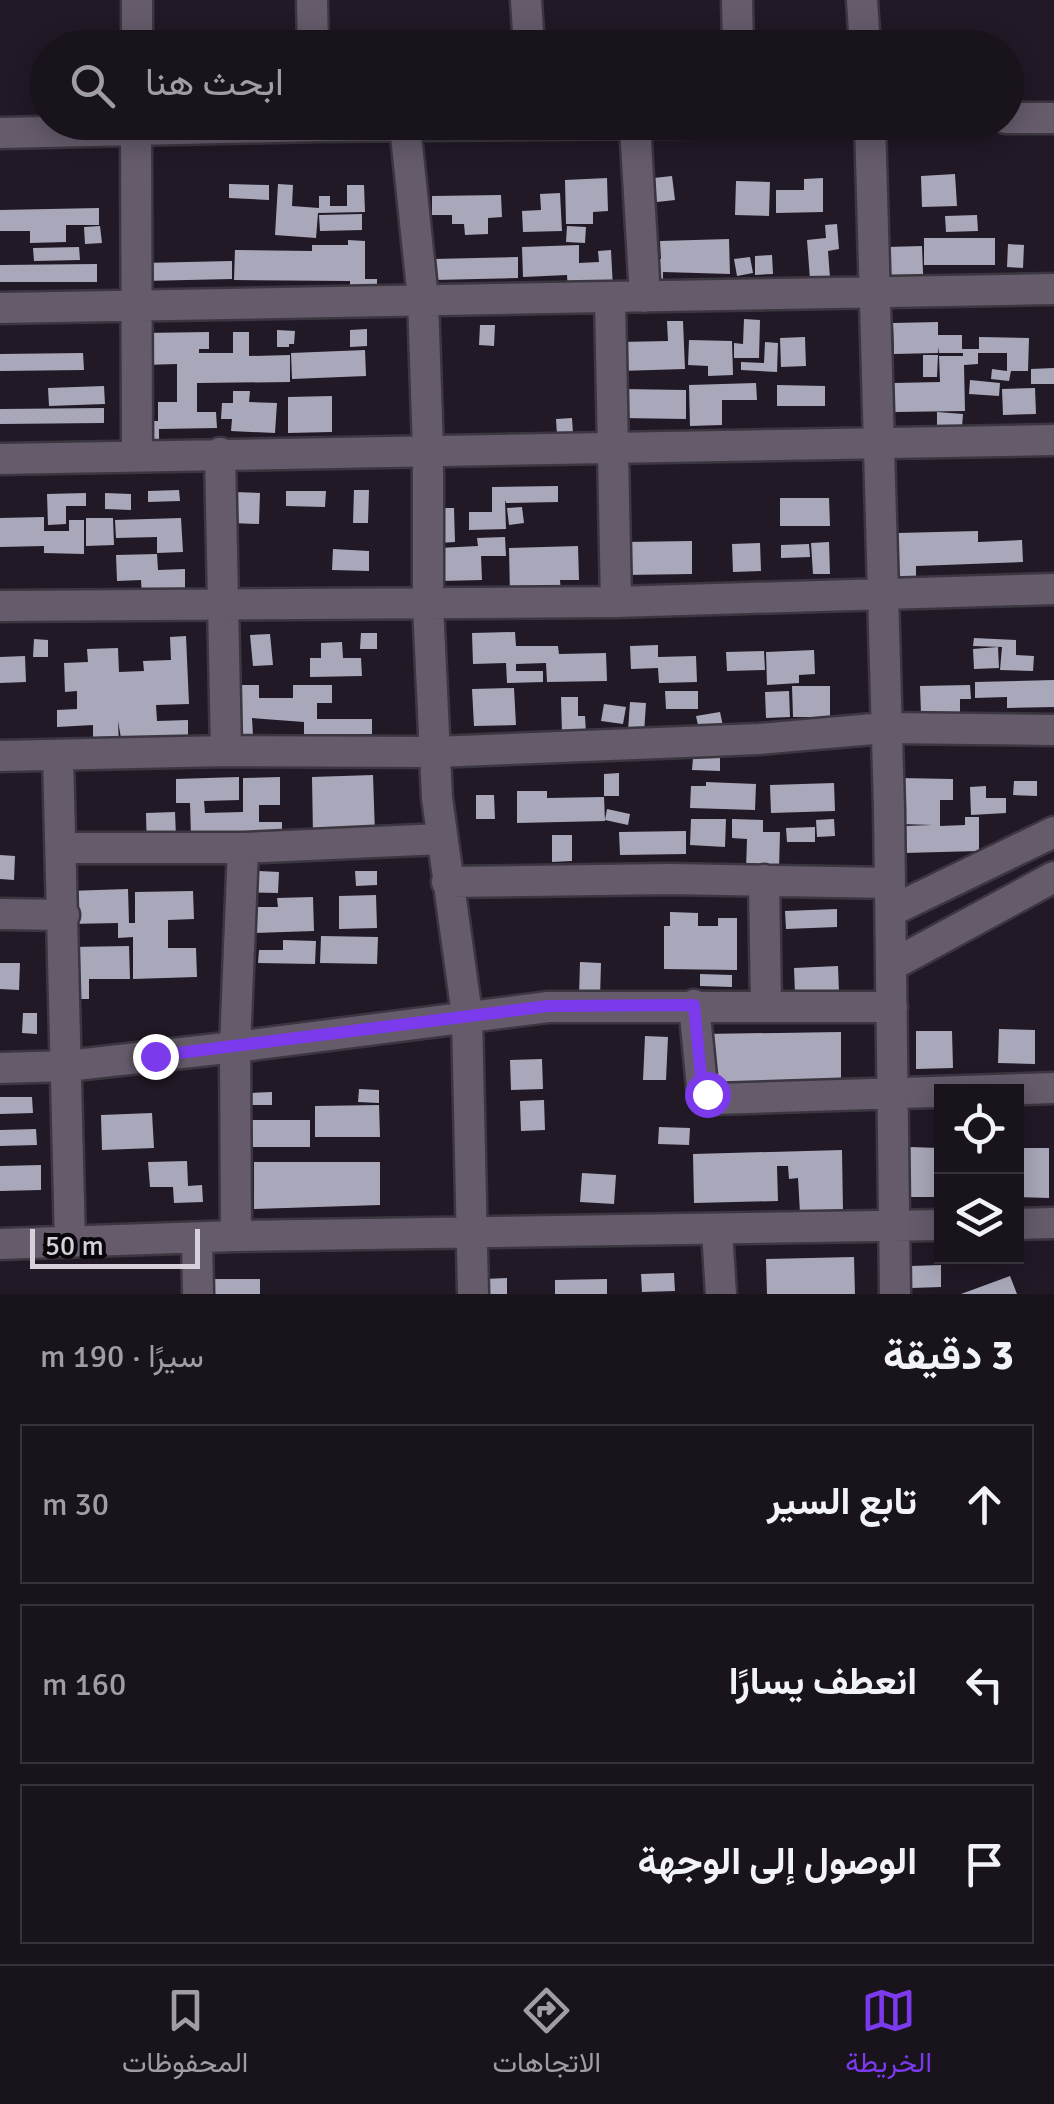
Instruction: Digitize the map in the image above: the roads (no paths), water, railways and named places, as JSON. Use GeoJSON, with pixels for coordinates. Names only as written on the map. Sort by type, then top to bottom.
{"type":"FeatureCollection","features":[{"type":"Feature","properties":{"kind":"street"},"geometry":{"type":"LineString","coordinates":[[136,30],[137,0]]}},
{"type":"Feature","properties":{"kind":"street"},"geometry":{"type":"LineString","coordinates":[[312,0],[313,30]]}},
{"type":"Feature","properties":{"kind":"street"},"geometry":{"type":"LineString","coordinates":[[526,0],[528,30]]}},
{"type":"Feature","properties":{"kind":"street"},"geometry":{"type":"LineString","coordinates":[[737,0],[738,30]]}},
{"type":"Feature","properties":{"kind":"street"},"geometry":{"type":"LineString","coordinates":[[862,0],[864,30]]}},
{"type":"Feature","properties":{"kind":"street"},"geometry":{"type":"LineString","coordinates":[[1024,118],[1054,118]]}},
{"type":"Feature","properties":{"kind":"street"},"geometry":{"type":"LineString","coordinates":[[0,134],[30,132]]}},
{"type":"Feature","properties":{"kind":"street"},"geometry":{"type":"LineString","coordinates":[[136,140],[136,455]]}},
{"type":"Feature","properties":{"kind":"street"},"geometry":{"type":"LineString","coordinates":[[406,140],[423,299],[428,605],[441,839],[466,1015],[473,1294]]}},
{"type":"Feature","properties":{"kind":"street"},"geometry":{"type":"LineString","coordinates":[[636,140],[645,297]]}},
{"type":"Feature","properties":{"kind":"street"},"geometry":{"type":"LineString","coordinates":[[871,140],[892,964],[895,1294]]}},
{"type":"Feature","properties":{"kind":"street"},"geometry":{"type":"LineString","coordinates":[[0,308],[1054,290]]}},
{"type":"Feature","properties":{"kind":"street"},"geometry":{"type":"LineString","coordinates":[[610,298],[616,602]]}},
{"type":"Feature","properties":{"kind":"street"},"geometry":{"type":"LineString","coordinates":[[0,459],[1054,440]]}},
{"type":"Feature","properties":{"kind":"street"},"geometry":{"type":"LineString","coordinates":[[220,453],[226,751]]}},
{"type":"Feature","properties":{"kind":"street"},"geometry":{"type":"LineString","coordinates":[[0,606],[616,602],[1054,589]]}},
{"type":"Feature","properties":{"kind":"street"},"geometry":{"type":"LineString","coordinates":[[0,756],[435,752],[759,739],[885,728],[1054,730]]}},
{"type":"Feature","properties":{"kind":"street"},"geometry":{"type":"LineString","coordinates":[[58,755],[70,1242]]}},
{"type":"Feature","properties":{"kind":"street"},"geometry":{"type":"LineString","coordinates":[[446,882],[764,880],[890,897],[1054,832]]}},
{"type":"Feature","properties":{"kind":"street"},"geometry":{"type":"LineString","coordinates":[[61,848],[243,848],[441,839]]}},
{"type":"Feature","properties":{"kind":"street"},"geometry":{"type":"LineString","coordinates":[[236,1236],[235,1048],[243,848]]}},
{"type":"Feature","properties":{"kind":"street"},"geometry":{"type":"LineString","coordinates":[[892,964],[1054,878]]}},
{"type":"Feature","properties":{"kind":"street"},"geometry":{"type":"LineString","coordinates":[[764,880],[766,1006]]}},
{"type":"Feature","properties":{"kind":"street"},"geometry":{"type":"LineString","coordinates":[[0,914],[64,914]]}},
{"type":"Feature","properties":{"kind":"street"},"geometry":{"type":"LineString","coordinates":[[694,1005],[702,1087],[715,1098],[1054,1088]]}},
{"type":"Feature","properties":{"kind":"street"},"geometry":{"type":"LineString","coordinates":[[0,1068],[67,1066],[235,1048],[548,1006],[892,1006]]}},
{"type":"Feature","properties":{"kind":"street"},"geometry":{"type":"LineString","coordinates":[[1024,1224],[1054,1223]]}},
{"type":"Feature","properties":{"kind":"street"},"geometry":{"type":"LineString","coordinates":[[0,1244],[236,1236],[934,1225]]}},
{"type":"Feature","properties":{"kind":"street"},"geometry":{"type":"LineString","coordinates":[[717,1230],[721,1294]]}},
{"type":"Feature","properties":{"kind":"street"},"geometry":{"type":"LineString","coordinates":[[197,1238],[198,1294]]}}]}
